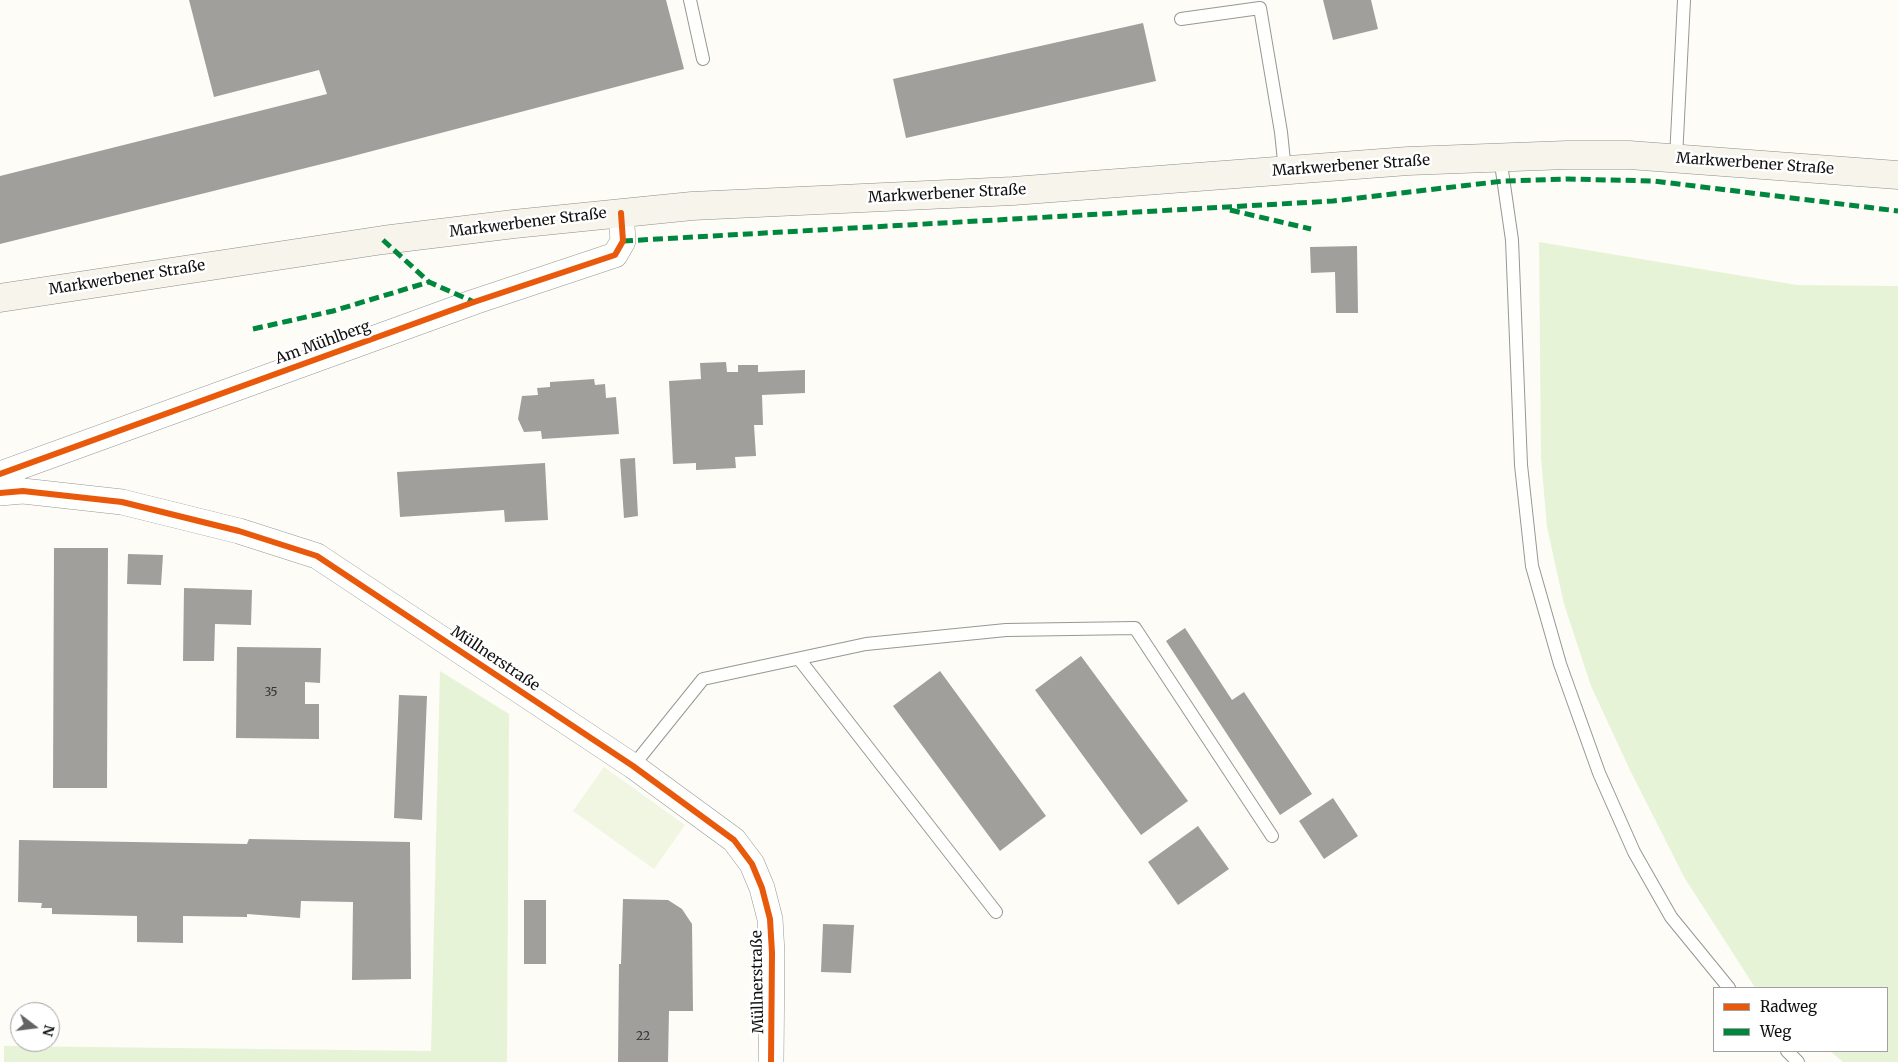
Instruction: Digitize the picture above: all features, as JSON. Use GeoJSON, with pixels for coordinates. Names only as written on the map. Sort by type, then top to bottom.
{"type":"FeatureCollection","features":[{"type":"Feature","properties":{"kind":"main road","name":"Markwerbener Straße"},"geometry":{"type":"LineString","coordinates":[[0,298],[383,240],[692,206],[1090,186],[1408,161],[1500,157],[1585,155],[1676,158],[1898,175]]}},
{"type":"Feature","properties":{"kind":"street","name":"Am Mühlberg"},"geometry":{"type":"LineString","coordinates":[[0,474],[474,302],[615,255],[622,241],[621,213]]}},
{"type":"Feature","properties":{"kind":"street","name":"Müllnerstraße"},"geometry":{"type":"LineString","coordinates":[[0,493],[24,491],[122,502],[239,531],[317,556],[633,766],[734,840],[752,864],[762,888],[770,919],[772,953],[772,1062]]}},
{"type":"Feature","properties":{"kind":"lane"},"geometry":{"type":"LineString","coordinates":[[690,0],[703,59]]}},
{"type":"Feature","properties":{"kind":"lane"},"geometry":{"type":"LineString","coordinates":[[1676,158],[1684,0]]}},
{"type":"Feature","properties":{"kind":"lane"},"geometry":{"type":"LineString","coordinates":[[1182,19],[1260,8],[1281,132],[1285,171]]}},
{"type":"Feature","properties":{"kind":"lane"},"geometry":{"type":"LineString","coordinates":[[1500,157],[1512,240],[1521,465],[1532,566],[1560,664],[1599,773],[1634,852],[1672,917],[1728,987]]}},
{"type":"Feature","properties":{"kind":"lane"},"geometry":{"type":"LineString","coordinates":[[633,766],[703,680],[866,644],[1006,630],[1135,628],[1272,836]]}},
{"type":"Feature","properties":{"kind":"lane"},"geometry":{"type":"LineString","coordinates":[[799,659],[996,912]]}},
{"type":"Feature","properties":{"kind":"lane"},"geometry":{"type":"LineString","coordinates":[[1788,1052],[1798,1062]]}},
{"type":"Feature","properties":{"kind":"green space"},"geometry":{"type":"Polygon","coordinates":[[[1539,242],[1797,285],[1898,286],[1898,1062],[1843,1062],[1831,1052],[1888,1052],[1888,987],[1756,987],[1684,877],[1630,770],[1591,686],[1564,604],[1547,527],[1541,458],[1539,242]]]}},
{"type":"Feature","properties":{"kind":"green space"},"geometry":{"type":"Polygon","coordinates":[[[440,671],[509,714],[507,1062],[4,1062],[4,1046],[10,1046],[10,1052],[60,1052],[60,1047],[431,1051],[440,671]]]}},
{"type":"Feature","properties":{"kind":"green space"},"geometry":{"type":"Polygon","coordinates":[[[604,767],[685,825],[654,869],[573,811],[604,767]]]}},
{"type":"Feature","properties":{"kind":"building"},"geometry":{"type":"Polygon","coordinates":[[[189,0],[666,0],[684,69],[342,159],[0,244],[0,176],[327,94],[319,70],[214,97],[189,0]]]}},
{"type":"Feature","properties":{"kind":"building"},"geometry":{"type":"Polygon","coordinates":[[[1323,0],[1371,0],[1378,29],[1333,40],[1323,0]]]}},
{"type":"Feature","properties":{"kind":"building"},"geometry":{"type":"Polygon","coordinates":[[[1143,23],[1156,81],[906,138],[893,79],[1143,23]]]}},
{"type":"Feature","properties":{"kind":"building"},"geometry":{"type":"Polygon","coordinates":[[[1357,246],[1358,313],[1336,313],[1335,272],[1311,273],[1310,247],[1357,246]]]}},
{"type":"Feature","properties":{"kind":"building"},"geometry":{"type":"Polygon","coordinates":[[[726,362],[727,372],[738,372],[738,365],[758,365],[758,372],[805,370],[805,393],[762,395],[763,425],[754,425],[756,456],[735,457],[736,468],[696,470],[696,463],[673,464],[669,381],[701,379],[700,363],[726,362]]]}},
{"type":"Feature","properties":{"kind":"building"},"geometry":{"type":"Polygon","coordinates":[[[594,379],[595,385],[605,384],[606,398],[616,397],[619,434],[542,439],[541,431],[524,432],[518,419],[522,396],[538,395],[537,388],[550,387],[550,382],[594,379]]]}},
{"type":"Feature","properties":{"kind":"building"},"geometry":{"type":"Polygon","coordinates":[[[635,458],[638,516],[624,518],[620,459],[635,458]]]}},
{"type":"Feature","properties":{"kind":"building"},"geometry":{"type":"Polygon","coordinates":[[[545,463],[548,520],[505,522],[504,510],[400,517],[397,472],[545,463]]]}},
{"type":"Feature","properties":{"kind":"building"},"geometry":{"type":"Polygon","coordinates":[[[54,548],[108,548],[107,788],[53,788],[54,548]]]}},
{"type":"Feature","properties":{"kind":"building"},"geometry":{"type":"Polygon","coordinates":[[[128,554],[163,555],[161,585],[127,584],[128,554]]]}},
{"type":"Feature","properties":{"kind":"building"},"geometry":{"type":"Polygon","coordinates":[[[184,588],[252,590],[251,625],[215,624],[214,661],[183,661],[184,588]]]}},
{"type":"Feature","properties":{"kind":"building"},"geometry":{"type":"Polygon","coordinates":[[[1185,628],[1232,700],[1244,692],[1312,794],[1280,815],[1166,641],[1185,628]]]}},
{"type":"Feature","properties":{"kind":"building"},"geometry":{"type":"Polygon","coordinates":[[[237,647],[321,648],[320,683],[305,682],[305,704],[319,704],[319,739],[236,738],[237,647]]]}},
{"type":"Feature","properties":{"kind":"building"},"geometry":{"type":"Polygon","coordinates":[[[1081,656],[1188,801],[1141,835],[1035,690],[1081,656]]]}},
{"type":"Feature","properties":{"kind":"building"},"geometry":{"type":"Polygon","coordinates":[[[940,671],[1046,816],[1000,851],[893,706],[940,671]]]}},
{"type":"Feature","properties":{"kind":"building"},"geometry":{"type":"Polygon","coordinates":[[[399,695],[427,696],[422,820],[394,818],[399,695]]]}},
{"type":"Feature","properties":{"kind":"building"},"geometry":{"type":"Polygon","coordinates":[[[1333,798],[1358,836],[1324,859],[1299,821],[1333,798]]]}},
{"type":"Feature","properties":{"kind":"building"},"geometry":{"type":"Polygon","coordinates":[[[1198,826],[1229,869],[1178,905],[1148,862],[1198,826]]]}},
{"type":"Feature","properties":{"kind":"building"},"geometry":{"type":"Polygon","coordinates":[[[249,839],[410,842],[411,979],[352,980],[353,902],[301,901],[300,918],[247,914],[247,917],[183,916],[183,943],[137,942],[137,916],[52,914],[52,908],[41,908],[42,903],[18,902],[19,840],[247,844],[249,839]]]}},
{"type":"Feature","properties":{"kind":"building"},"geometry":{"type":"Polygon","coordinates":[[[623,899],[668,900],[682,909],[692,924],[693,1011],[669,1011],[668,1062],[618,1062],[619,964],[621,964],[623,899]]]}},
{"type":"Feature","properties":{"kind":"building"},"geometry":{"type":"Polygon","coordinates":[[[524,900],[546,900],[546,964],[524,964],[524,900]]]}},
{"type":"Feature","properties":{"kind":"building"},"geometry":{"type":"Polygon","coordinates":[[[823,924],[854,925],[851,973],[821,972],[823,924]]]}},
{"type":"Feature","properties":{"kind":"marked path"},"geometry":{"type":"LineString","coordinates":[[623,241],[1333,201],[1504,181],[1568,179],[1654,181],[1898,211]]}},
{"type":"Feature","properties":{"kind":"marked path"},"geometry":{"type":"LineString","coordinates":[[1230,210],[1311,229]]}},
{"type":"Feature","properties":{"kind":"marked path"},"geometry":{"type":"LineString","coordinates":[[383,240],[429,282],[474,302]]}},
{"type":"Feature","properties":{"kind":"marked path"},"geometry":{"type":"LineString","coordinates":[[253,329],[333,311],[429,282]]}},
{"type":"Feature","properties":{"kind":"cycle path"},"geometry":{"type":"LineString","coordinates":[[0,474],[474,302],[615,255],[623,241],[621,213]]}},
{"type":"Feature","properties":{"kind":"cycle path"},"geometry":{"type":"LineString","coordinates":[[0,493],[23,491],[122,502],[239,531],[317,556],[633,766],[734,840],[752,864],[762,888],[770,919],[772,953],[771,1062]]}}]}
